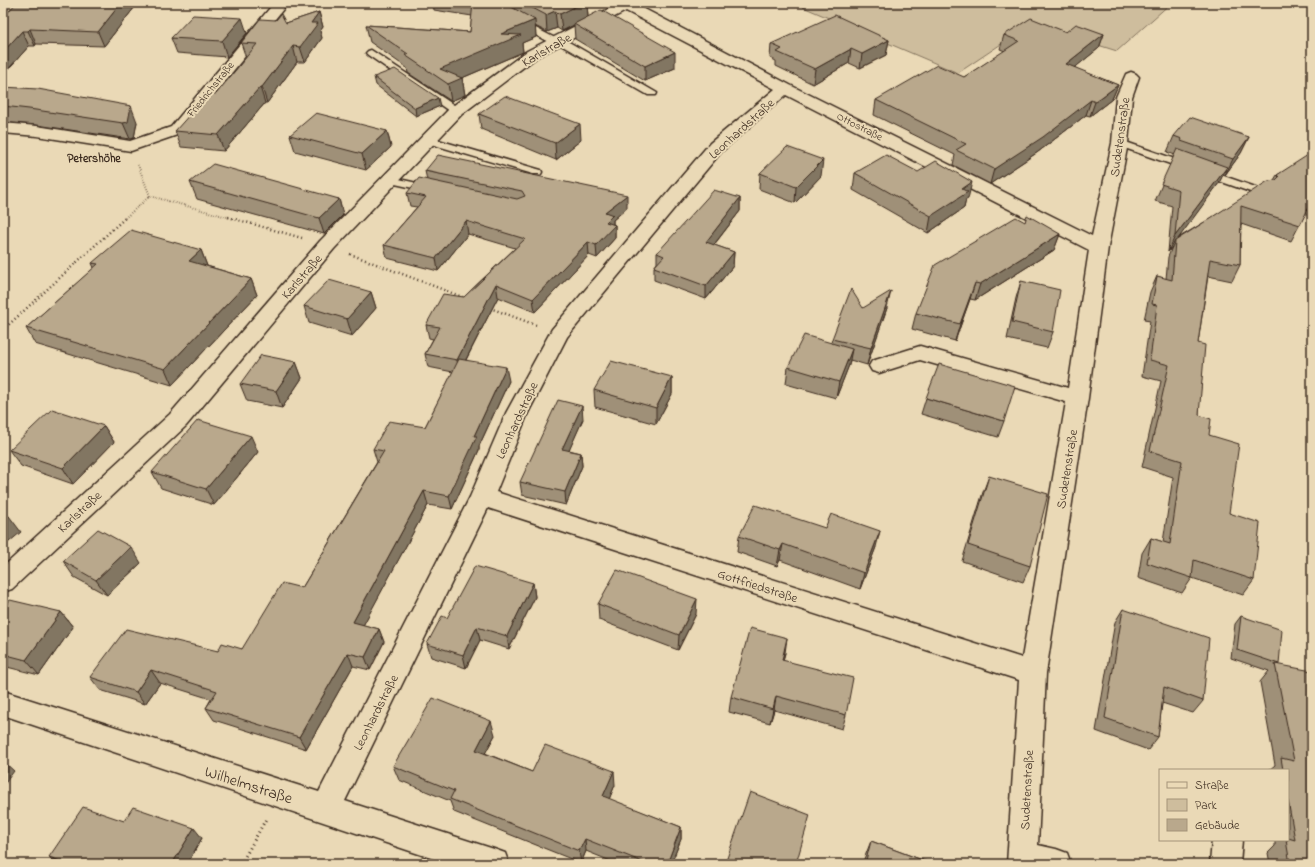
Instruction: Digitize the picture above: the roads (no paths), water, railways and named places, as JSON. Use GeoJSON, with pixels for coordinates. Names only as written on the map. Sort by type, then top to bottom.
{"type":"FeatureCollection","features":[{"type":"Feature","properties":{"kind":"street","name":"Friedrichstraße"},"geometry":{"type":"LineString","coordinates":[[3,128],[37,131],[130,146],[177,130],[281,3]]}},
{"type":"Feature","properties":{"kind":"street","name":"Karlstraße"},"geometry":{"type":"LineString","coordinates":[[3,582],[178,420],[328,245],[456,111],[532,54],[624,4]]}},
{"type":"Feature","properties":{"kind":"street","name":"Ottostraße"},"geometry":{"type":"LineString","coordinates":[[624,4],[785,88],[1099,247]]}},
{"type":"Feature","properties":{"kind":"street","name":"Sudetenstraße"},"geometry":{"type":"LineString","coordinates":[[1022,860],[1033,673],[1077,398],[1099,247],[1120,143],[1124,97],[1131,77]]}},
{"type":"Feature","properties":{"kind":"street","name":"Leonhardstraße"},"geometry":{"type":"LineString","coordinates":[[326,808],[482,497],[517,413],[559,334],[716,147],[785,88]]}},
{"type":"Feature","properties":{"kind":"street"},"geometry":{"type":"LineString","coordinates":[[879,366],[920,354],[1077,398]]}},
{"type":"Feature","properties":{"kind":"street","name":"Gottfriedstraße"},"geometry":{"type":"LineString","coordinates":[[482,497],[1033,673]]}},
{"type":"Feature","properties":{"kind":"street","name":"Wilhelmstraße"},"geometry":{"type":"LineString","coordinates":[[3,703],[494,864]]}},
{"type":"Feature","properties":{"kind":"street"},"geometry":{"type":"LineString","coordinates":[[1225,864],[1227,841]]}},
{"type":"Feature","properties":{"kind":"street"},"geometry":{"type":"LineString","coordinates":[[1022,860],[1056,864]]}},
{"type":"Feature","properties":{"kind":"lane"},"geometry":{"type":"LineString","coordinates":[[509,17],[557,41],[652,93]]}},
{"type":"Feature","properties":{"kind":"lane"},"geometry":{"type":"LineString","coordinates":[[371,53],[456,111]]}},
{"type":"Feature","properties":{"kind":"lane"},"geometry":{"type":"LineString","coordinates":[[428,140],[537,172]]}},
{"type":"Feature","properties":{"kind":"lane"},"geometry":{"type":"LineString","coordinates":[[1120,143],[1263,193]]}},
{"type":"Feature","properties":{"kind":"lane"},"geometry":{"type":"LineString","coordinates":[[390,180],[443,192]]}},
{"type":"Feature","properties":{"kind":"district","name":"Petershöhe"},"geometry":{"type":"Point","coordinates":[94,158]}}]}
